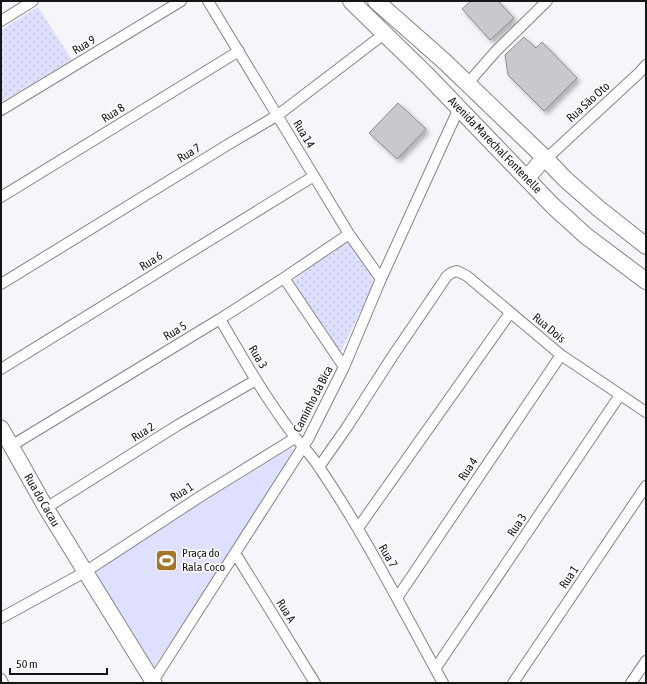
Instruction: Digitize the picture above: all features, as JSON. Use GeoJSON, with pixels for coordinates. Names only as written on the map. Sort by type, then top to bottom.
{"type":"FeatureCollection","features":[{"type":"Feature","properties":{"kind":"main road","name":"Avenida Marechal Fontenelle"},"geometry":{"type":"LineString","coordinates":[[351,1],[428,76],[553,206],[586,236],[646,281]]}},
{"type":"Feature","properties":{"kind":"main road","name":"Avenida Marechal Fontenelle"},"geometry":{"type":"LineString","coordinates":[[382,3],[468,83],[565,179],[598,208],[646,246]]}},
{"type":"Feature","properties":{"kind":"main road"},"geometry":{"type":"LineString","coordinates":[[508,159],[523,150],[529,142]]}},
{"type":"Feature","properties":{"kind":"main road"},"geometry":{"type":"LineString","coordinates":[[527,178],[539,164],[546,159]]}},
{"type":"Feature","properties":{"kind":"street"},"geometry":{"type":"LineString","coordinates":[[1,21],[33,1]]}},
{"type":"Feature","properties":{"kind":"street","name":"Rua 9"},"geometry":{"type":"LineString","coordinates":[[1,110],[181,1]]}},
{"type":"Feature","properties":{"kind":"street","name":"Rua 14"},"geometry":{"type":"LineString","coordinates":[[208,1],[349,234],[381,279]]}},
{"type":"Feature","properties":{"kind":"street"},"geometry":{"type":"LineString","coordinates":[[468,83],[496,51],[547,1]]}},
{"type":"Feature","properties":{"kind":"street","name":"Rua 7"},"geometry":{"type":"LineString","coordinates":[[1,284],[217,151],[278,116],[384,34]]}},
{"type":"Feature","properties":{"kind":"street","name":"Rua 8"},"geometry":{"type":"LineString","coordinates":[[1,198],[239,51]]}},
{"type":"Feature","properties":{"kind":"street","name":"Rua São Oto"},"geometry":{"type":"LineString","coordinates":[[546,159],[642,76],[646,65]]}},
{"type":"Feature","properties":{"kind":"street","name":"Caminho da Bica"},"geometry":{"type":"LineString","coordinates":[[153,682],[304,446],[344,367],[381,279],[459,108]]}},
{"type":"Feature","properties":{"kind":"street","name":"Rua 6"},"geometry":{"type":"LineString","coordinates":[[1,369],[314,176]]}},
{"type":"Feature","properties":{"kind":"street","name":"Rua 5"},"geometry":{"type":"LineString","coordinates":[[5,436],[220,319],[349,234]]}},
{"type":"Feature","properties":{"kind":"street","name":"Rua Dois"},"geometry":{"type":"LineString","coordinates":[[319,467],[442,284],[451,273],[457,271],[462,272],[467,276],[561,355],[646,412]]}},
{"type":"Feature","properties":{"kind":"street"},"geometry":{"type":"LineString","coordinates":[[284,278],[344,367]]}},
{"type":"Feature","properties":{"kind":"street"},"geometry":{"type":"LineString","coordinates":[[358,528],[510,313]]}},
{"type":"Feature","properties":{"kind":"street","name":"Rua 3"},"geometry":{"type":"LineString","coordinates":[[220,319],[256,380],[295,438],[304,446]]}},
{"type":"Feature","properties":{"kind":"street","name":"Rua 4"},"geometry":{"type":"LineString","coordinates":[[397,598],[561,355]]}},
{"type":"Feature","properties":{"kind":"street","name":"Rua 2"},"geometry":{"type":"LineString","coordinates":[[46,508],[178,425],[256,380]]}},
{"type":"Feature","properties":{"kind":"street","name":"Rua 3"},"geometry":{"type":"LineString","coordinates":[[435,669],[620,395]]}},
{"type":"Feature","properties":{"kind":"street","name":"Rua do Cacau"},"geometry":{"type":"LineString","coordinates":[[5,436],[46,508],[153,682]]}},
{"type":"Feature","properties":{"kind":"street","name":"Rua 1"},"geometry":{"type":"LineString","coordinates":[[1,618],[85,572],[201,496],[295,438]]}},
{"type":"Feature","properties":{"kind":"street","name":"Rua 7"},"geometry":{"type":"LineString","coordinates":[[304,446],[358,528],[443,683]]}},
{"type":"Feature","properties":{"kind":"street","name":"Rua 1"},"geometry":{"type":"LineString","coordinates":[[513,683],[646,486]]}},
{"type":"Feature","properties":{"kind":"street","name":"Rua A"},"geometry":{"type":"LineString","coordinates":[[235,553],[315,683]]}},
{"type":"Feature","properties":{"kind":"street"},"geometry":{"type":"LineString","coordinates":[[631,683],[646,660]]}},
{"type":"Feature","properties":{"kind":"street"},"geometry":{"type":"LineString","coordinates":[[1,679],[3,683]]}},
{"type":"Feature","properties":{"kind":"shaded area"},"geometry":{"type":"Polygon","coordinates":[[[38,7],[72,60],[1,102],[1,30],[38,7]]]}},
{"type":"Feature","properties":{"kind":"shaded area"},"geometry":{"type":"Polygon","coordinates":[[[347,238],[375,282],[340,353],[290,283],[347,238]]]}},
{"type":"Feature","properties":{"kind":"shaded area","name":"Praça do Rala Coco"},"geometry":{"type":"Polygon","coordinates":[[[286,448],[297,450],[234,548],[153,668],[89,573],[262,461],[286,448]]]}},
{"type":"Feature","properties":{"kind":"building"},"geometry":{"type":"Polygon","coordinates":[[[471,1],[498,1],[514,18],[490,40],[462,9],[471,1]]]}},
{"type":"Feature","properties":{"kind":"building"},"geometry":{"type":"Polygon","coordinates":[[[524,37],[536,48],[542,42],[577,78],[544,111],[508,75],[505,55],[524,37]]]}},
{"type":"Feature","properties":{"kind":"building"},"geometry":{"type":"Polygon","coordinates":[[[398,103],[426,129],[397,159],[369,133],[398,103]]]}},
{"type":"Feature","properties":{"kind":"place","name":"Praça do Rala Coco"},"geometry":{"type":"Point","coordinates":[167,560]}}]}
